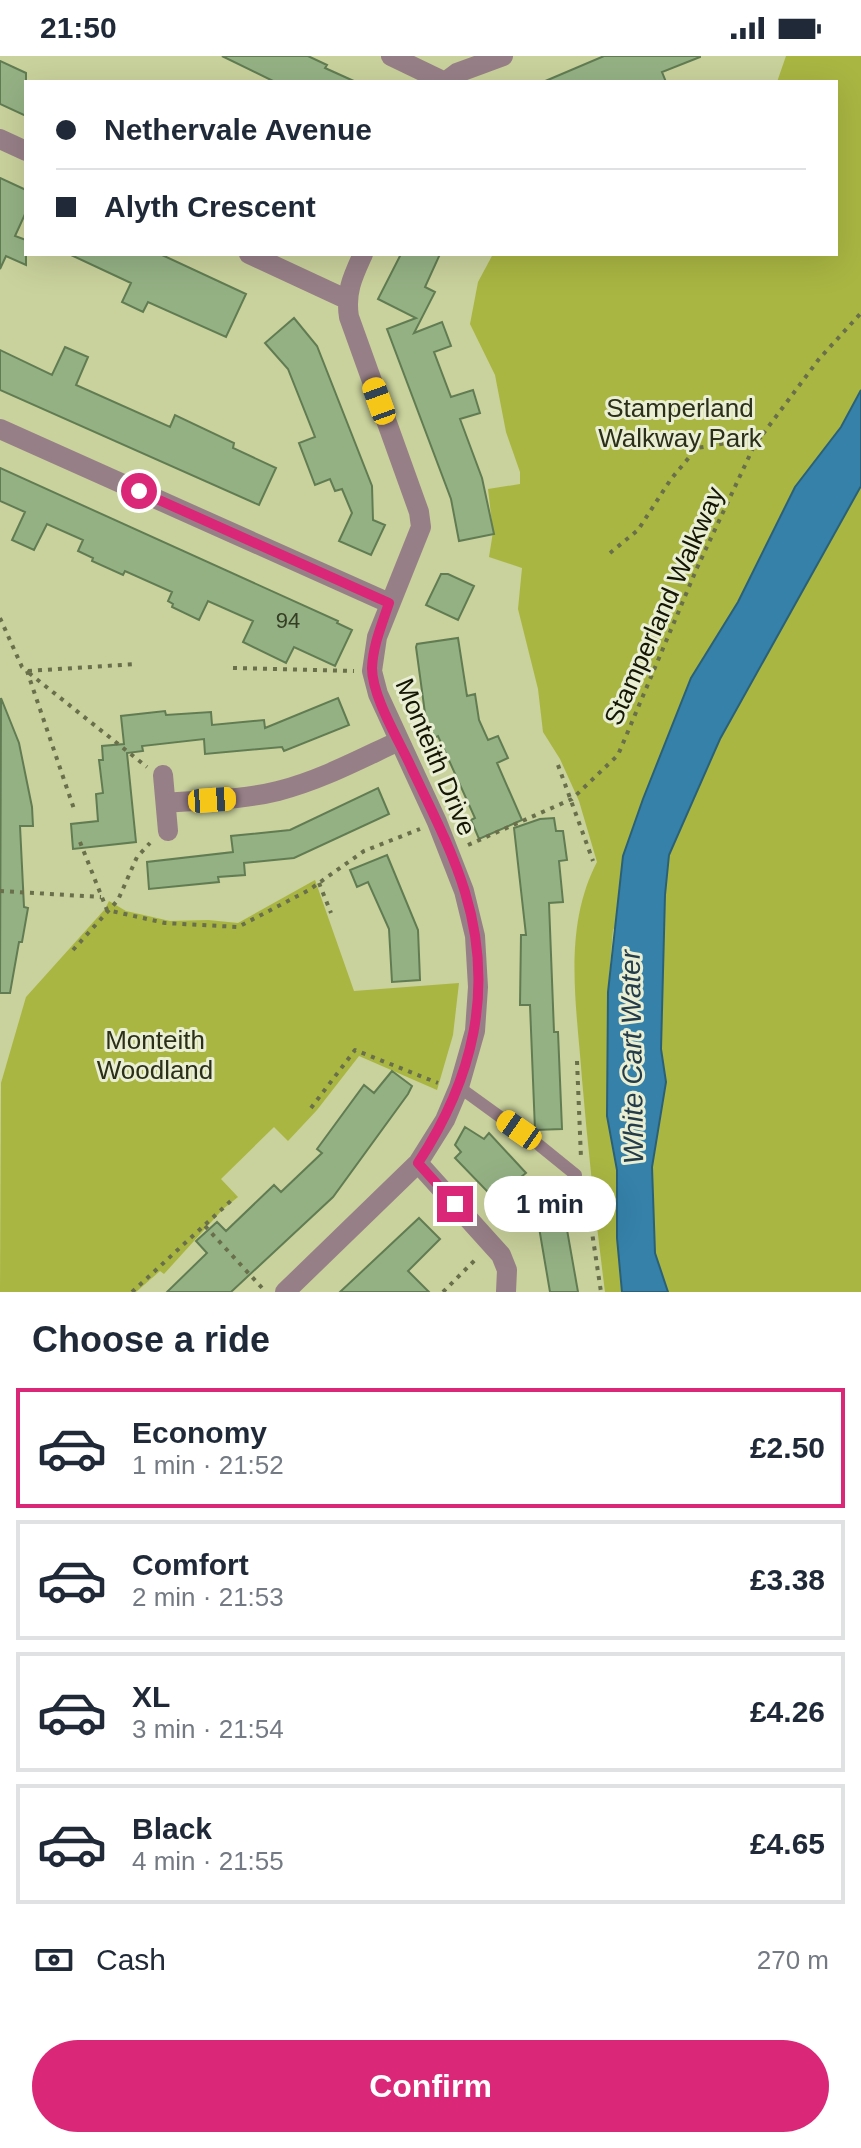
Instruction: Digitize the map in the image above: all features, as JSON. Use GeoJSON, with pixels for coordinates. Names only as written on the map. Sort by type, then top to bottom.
{"type":"FeatureCollection","features":[{"type":"Feature","properties":{"kind":"street"},"geometry":{"type":"LineString","coordinates":[[391,56],[441,80]]}},
{"type":"Feature","properties":{"kind":"street"},"geometry":{"type":"LineString","coordinates":[[448,80],[457,73],[503,56]]}},
{"type":"Feature","properties":{"kind":"street"},"geometry":{"type":"LineString","coordinates":[[0,139],[24,150]]}},
{"type":"Feature","properties":{"kind":"street"},"geometry":{"type":"LineString","coordinates":[[253,256],[346,299],[362,256]]}},
{"type":"Feature","properties":{"kind":"street","name":"Monteith Drive"},"geometry":{"type":"LineString","coordinates":[[285,1292],[418,1163],[445,1120],[458,1089],[475,1031],[478,987],[475,936],[464,891],[437,822],[378,694],[372,671],[377,637],[421,527],[419,512],[349,317],[346,299]]}},
{"type":"Feature","properties":{"kind":"street"},"geometry":{"type":"LineString","coordinates":[[0,429],[389,603]]}},
{"type":"Feature","properties":{"kind":"street"},"geometry":{"type":"LineString","coordinates":[[166,803],[235,798],[277,791],[321,777],[399,741]]}},
{"type":"Feature","properties":{"kind":"street"},"geometry":{"type":"LineString","coordinates":[[163,775],[166,803],[163,833]]}},
{"type":"Feature","properties":{"kind":"street"},"geometry":{"type":"LineString","coordinates":[[418,1163],[501,1255],[507,1270],[506,1292]]}},
{"type":"Feature","properties":{"kind":"lane"},"geometry":{"type":"LineString","coordinates":[[458,1089],[539,1145],[576,1175]]}},
{"type":"Feature","properties":{"kind":"path","name":"Stamperland Walkway"},"geometry":{"type":"LineString","coordinates":[[449,853],[572,799],[618,755],[697,568],[754,446],[819,359],[861,313]]}},
{"type":"Feature","properties":{"kind":"path"},"geometry":{"type":"LineString","coordinates":[[610,553],[638,530],[671,479],[697,448],[762,437]]}},
{"type":"Feature","properties":{"kind":"path"},"geometry":{"type":"LineString","coordinates":[[0,618],[3,634],[22,667],[151,771],[163,775]]}},
{"type":"Feature","properties":{"kind":"path"},"geometry":{"type":"LineString","coordinates":[[27,671],[137,664]]}},
{"type":"Feature","properties":{"kind":"path"},"geometry":{"type":"LineString","coordinates":[[233,668],[372,671]]}},
{"type":"Feature","properties":{"kind":"path"},"geometry":{"type":"LineString","coordinates":[[27,671],[74,809]]}},
{"type":"Feature","properties":{"kind":"path"},"geometry":{"type":"LineString","coordinates":[[558,765],[593,861]]}},
{"type":"Feature","properties":{"kind":"path"},"geometry":{"type":"LineString","coordinates":[[107,910],[165,923],[238,927],[319,883],[364,851],[437,822]]}},
{"type":"Feature","properties":{"kind":"path"},"geometry":{"type":"LineString","coordinates":[[73,950],[118,900],[137,857],[163,833]]}},
{"type":"Feature","properties":{"kind":"path"},"geometry":{"type":"LineString","coordinates":[[80,842],[107,910]]}},
{"type":"Feature","properties":{"kind":"path"},"geometry":{"type":"LineString","coordinates":[[319,883],[331,913]]}},
{"type":"Feature","properties":{"kind":"path"},"geometry":{"type":"LineString","coordinates":[[0,891],[102,897]]}},
{"type":"Feature","properties":{"kind":"path"},"geometry":{"type":"LineString","coordinates":[[311,1108],[355,1050],[458,1089]]}},
{"type":"Feature","properties":{"kind":"path"},"geometry":{"type":"LineString","coordinates":[[577,1061],[581,1161],[576,1175],[587,1199],[601,1292]]}},
{"type":"Feature","properties":{"kind":"path"},"geometry":{"type":"LineString","coordinates":[[132,1292],[235,1197]]}},
{"type":"Feature","properties":{"kind":"path"},"geometry":{"type":"LineString","coordinates":[[204,1225],[265,1292]]}},
{"type":"Feature","properties":{"kind":"path"},"geometry":{"type":"LineString","coordinates":[[443,1292],[492,1244]]}},
{"type":"Feature","properties":{"kind":"green space","name":"Stamperland Walkway Park"},"geometry":{"type":"Polygon","coordinates":[[[786,56],[861,56],[861,1292],[668,1292],[655,1253],[652,1167],[666,1082],[661,1049],[669,855],[720,739],[859,489],[613,930],[608,992],[607,1116],[617,1170],[617,1238],[622,1292],[605,1292],[584,1106],[574,969],[579,914],[597,862],[579,801],[560,759],[543,732],[538,689],[518,609],[522,568],[489,557],[493,532],[488,489],[520,484],[520,472],[506,432],[495,375],[470,324],[478,282],[492,256],[838,256],[838,80],[778,80],[786,56]]]}},
{"type":"Feature","properties":{"kind":"green space","name":"Monteith Woodland"},"geometry":{"type":"Polygon","coordinates":[[[315,880],[354,991],[459,983],[453,1035],[437,1090],[359,1056],[288,1141],[274,1127],[221,1179],[238,1197],[223,1209],[164,1274],[160,1271],[136,1292],[0,1292],[1,1083],[26,997],[109,901],[126,911],[170,921],[238,923],[315,880]]]}},
{"type":"Feature","properties":{"kind":"water","name":"White Cart Water"},"geometry":{"type":"Polygon","coordinates":[[[861,390],[861,486],[720,739],[669,855],[661,1049],[666,1082],[652,1167],[655,1253],[668,1292],[622,1292],[617,1238],[617,1170],[607,1116],[608,992],[623,856],[691,678],[738,602],[795,487],[841,427],[861,390]]]}},
{"type":"Feature","properties":{"kind":"building"},"geometry":{"type":"Polygon","coordinates":[[[222,56],[308,56],[352,80],[271,80],[222,56]]]}},
{"type":"Feature","properties":{"kind":"building"},"geometry":{"type":"Polygon","coordinates":[[[604,56],[700,56],[662,72],[665,80],[548,80],[604,56]]]}},
{"type":"Feature","properties":{"kind":"building"},"geometry":{"type":"Polygon","coordinates":[[[0,61],[26,73],[24,115],[0,104],[0,61]]]}},
{"type":"Feature","properties":{"kind":"building"},"geometry":{"type":"Polygon","coordinates":[[[0,178],[24,189],[24,216],[15,236],[24,239],[26,265],[6,256],[0,269],[0,178]]]}},
{"type":"Feature","properties":{"kind":"building"},"geometry":{"type":"Polygon","coordinates":[[[73,256],[164,256],[246,294],[226,337],[148,302],[143,312],[122,302],[131,283],[73,256]]]}},
{"type":"Feature","properties":{"kind":"building"},"geometry":{"type":"Polygon","coordinates":[[[400,256],[439,256],[425,287],[435,292],[414,333],[442,322],[451,346],[434,352],[451,397],[473,390],[480,413],[460,419],[482,478],[494,534],[459,541],[451,499],[387,329],[416,318],[378,299],[400,256]]]}},
{"type":"Feature","properties":{"kind":"building"},"geometry":{"type":"Polygon","coordinates":[[[294,318],[317,346],[372,486],[373,520],[385,525],[371,555],[339,541],[352,513],[342,489],[335,491],[330,479],[315,485],[299,443],[315,437],[288,369],[265,343],[294,318]]]}},
{"type":"Feature","properties":{"kind":"building"},"geometry":{"type":"Polygon","coordinates":[[[65,347],[88,357],[76,385],[170,427],[175,415],[234,443],[233,448],[276,468],[259,505],[0,390],[0,350],[52,375],[65,347]]]}},
{"type":"Feature","properties":{"kind":"building"},"geometry":{"type":"Polygon","coordinates":[[[0,468],[338,621],[352,630],[335,666],[294,647],[286,663],[243,642],[253,621],[208,601],[199,620],[172,607],[173,604],[168,601],[172,592],[125,571],[123,575],[92,561],[93,558],[78,551],[83,540],[47,524],[34,550],[12,540],[25,512],[0,501],[0,468]]]}},
{"type":"Feature","properties":{"kind":"building"},"geometry":{"type":"Polygon","coordinates":[[[441,574],[474,586],[458,620],[426,605],[441,574]]]}},
{"type":"Feature","properties":{"kind":"building"},"geometry":{"type":"Polygon","coordinates":[[[458,638],[467,696],[475,694],[479,720],[488,740],[498,736],[508,758],[497,763],[522,820],[479,839],[471,820],[475,818],[438,736],[432,739],[427,728],[416,647],[417,644],[458,638]]]}},
{"type":"Feature","properties":{"kind":"building"},"geometry":{"type":"Polygon","coordinates":[[[1,698],[19,743],[33,826],[20,826],[24,907],[28,908],[10,993],[0,993],[1,698]]]}},
{"type":"Feature","properties":{"kind":"building"},"geometry":{"type":"Polygon","coordinates":[[[338,698],[349,725],[284,751],[282,747],[205,754],[204,739],[142,746],[143,751],[127,753],[136,842],[73,849],[71,824],[98,821],[96,794],[103,793],[99,760],[103,760],[102,746],[124,744],[121,716],[165,711],[166,715],[211,712],[212,725],[264,720],[265,728],[338,698]]]}},
{"type":"Feature","properties":{"kind":"building"},"geometry":{"type":"Polygon","coordinates":[[[378,788],[389,814],[294,858],[244,863],[245,875],[218,877],[219,882],[149,889],[147,862],[233,852],[231,836],[290,830],[378,788]]]}},
{"type":"Feature","properties":{"kind":"building"},"geometry":{"type":"Polygon","coordinates":[[[554,818],[556,831],[563,831],[567,860],[559,861],[563,902],[549,903],[554,1032],[558,1032],[562,1129],[535,1130],[530,1005],[520,1005],[521,935],[526,935],[514,828],[540,819],[554,818]]]}},
{"type":"Feature","properties":{"kind":"building"},"geometry":{"type":"Polygon","coordinates":[[[387,855],[418,930],[420,980],[392,982],[389,929],[368,882],[357,887],[350,870],[387,855]]]}},
{"type":"Feature","properties":{"kind":"building"},"geometry":{"type":"Polygon","coordinates":[[[392,1071],[412,1086],[333,1197],[231,1292],[167,1292],[207,1253],[196,1241],[217,1222],[226,1231],[274,1185],[281,1192],[322,1153],[317,1149],[364,1085],[374,1093],[392,1071]]]}},
{"type":"Feature","properties":{"kind":"building"},"geometry":{"type":"Polygon","coordinates":[[[465,1127],[484,1139],[489,1133],[526,1173],[521,1177],[547,1203],[560,1190],[578,1292],[550,1292],[534,1198],[513,1218],[455,1158],[461,1152],[455,1145],[465,1127]]]}},
{"type":"Feature","properties":{"kind":"building"},"geometry":{"type":"Polygon","coordinates":[[[419,1218],[440,1239],[408,1271],[429,1292],[340,1292],[419,1218]]]}},
{"type":"Feature","properties":{"kind":"route"},"geometry":{"type":"LineString","coordinates":[[139,491],[389,603],[377,637],[372,671],[378,694],[437,822],[464,891],[475,936],[478,987],[475,1031],[459,1087],[445,1120],[418,1163],[455,1204]]}}]}
